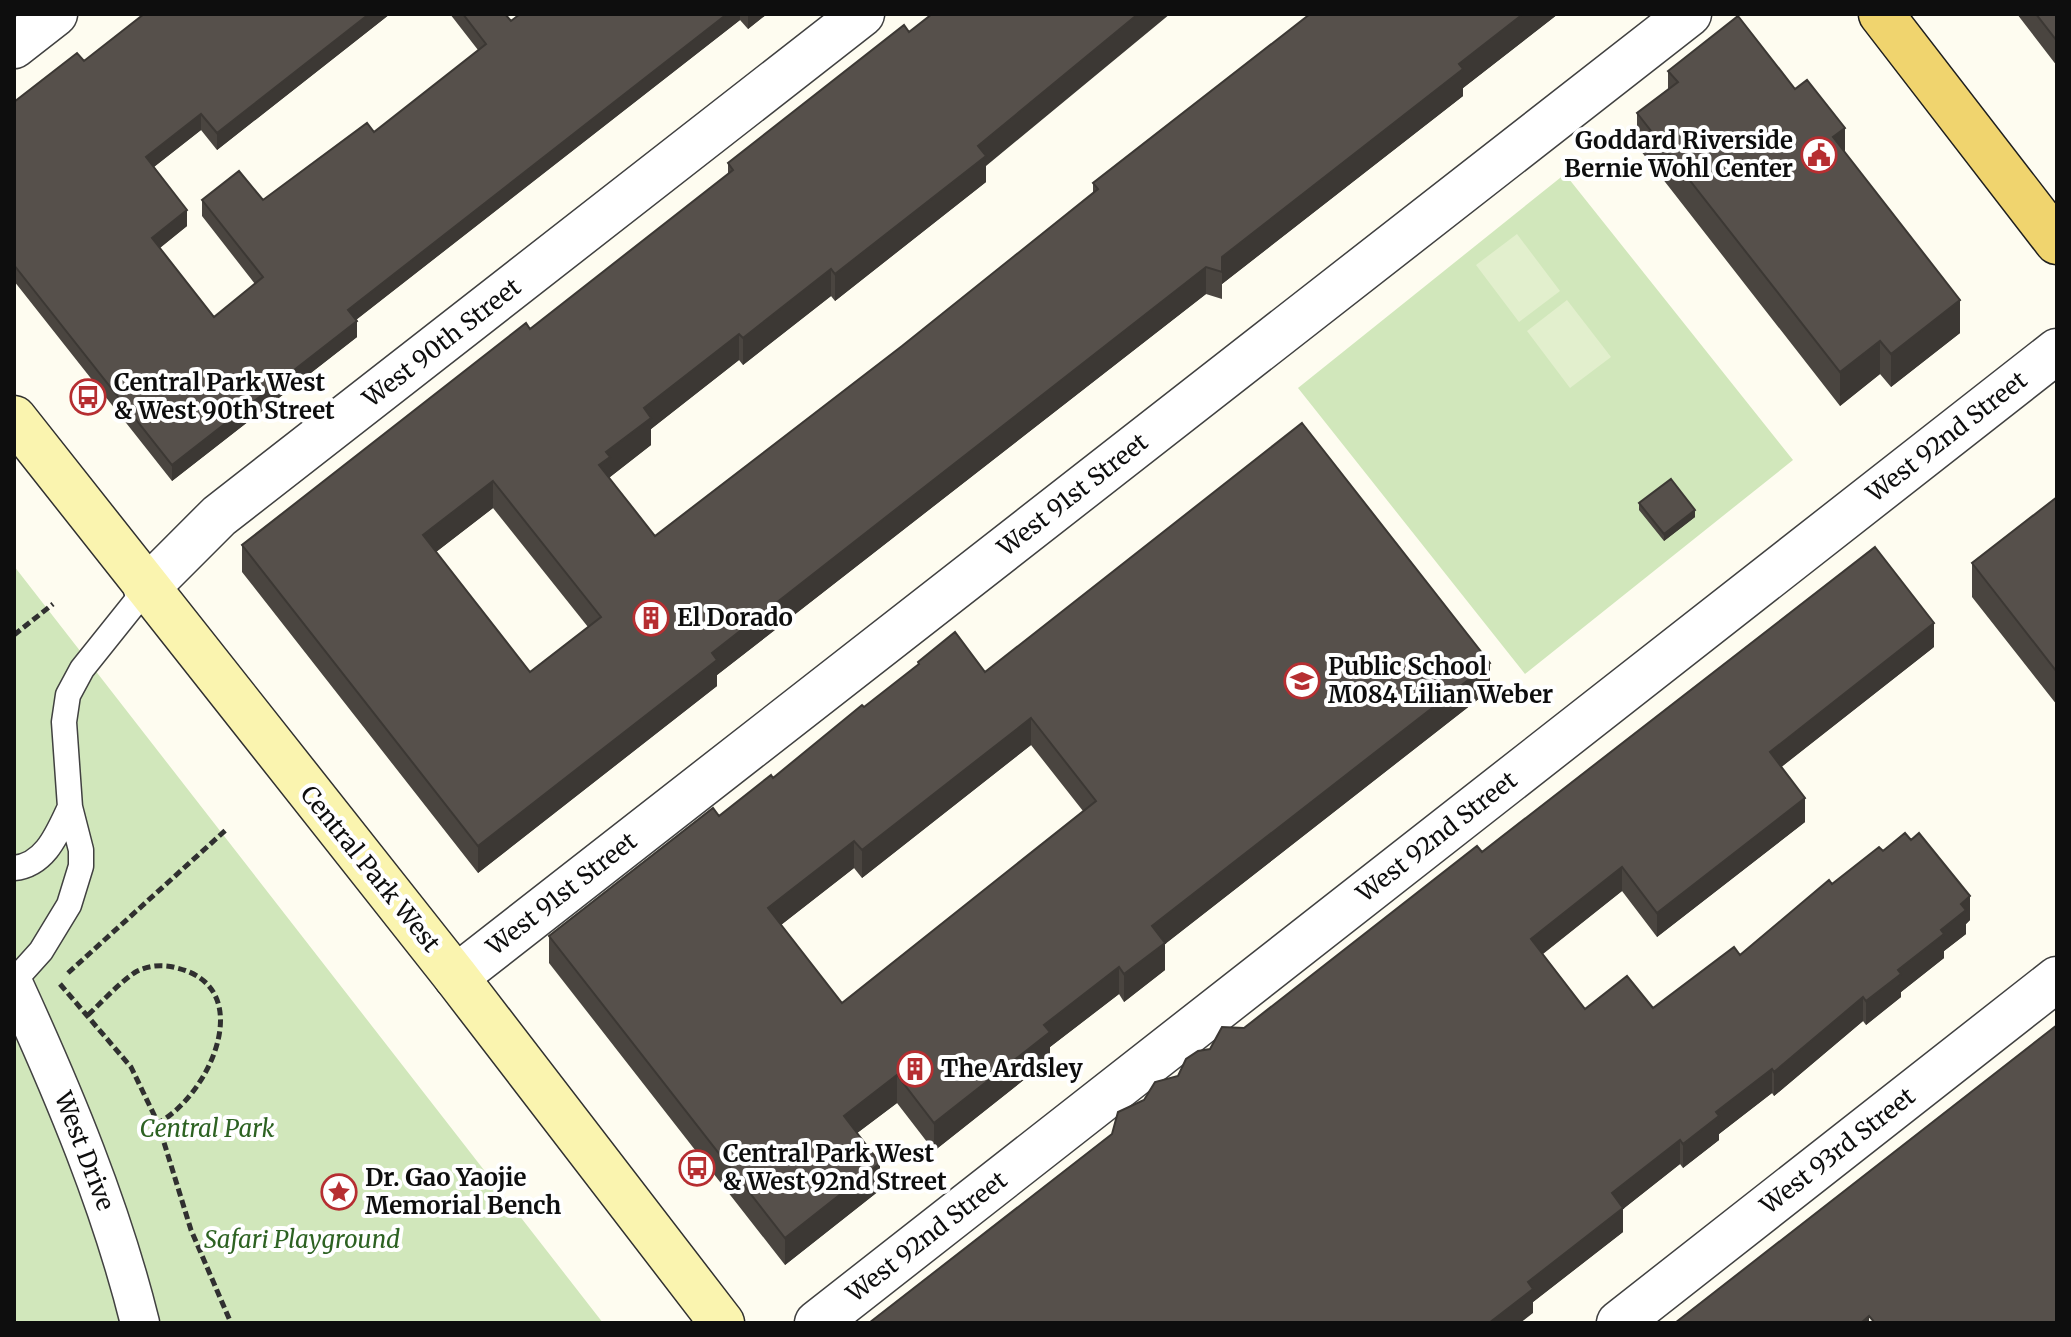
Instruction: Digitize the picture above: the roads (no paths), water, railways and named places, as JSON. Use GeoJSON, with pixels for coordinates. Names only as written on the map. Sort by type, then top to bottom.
{"type":"FeatureCollection","features":[{"type":"Feature","properties":{"kind":"main road"},"geometry":{"type":"LineString","coordinates":[[1881,14],[2057,242]]}},
{"type":"Feature","properties":{"kind":"main road","name":"Central Park West"},"geometry":{"type":"LineString","coordinates":[[14,418],[146,589],[456,977],[722,1323]]}},
{"type":"Feature","properties":{"kind":"street"},"geometry":{"type":"LineString","coordinates":[[14,46],[55,14]]}},
{"type":"Feature","properties":{"kind":"street","name":"West 90th Street"},"geometry":{"type":"LineString","coordinates":[[146,589],[219,516],[862,14]]}},
{"type":"Feature","properties":{"kind":"street","name":"West 91st Street"},"geometry":{"type":"LineString","coordinates":[[456,977],[1689,14]]}},
{"type":"Feature","properties":{"kind":"street","name":"West 92nd Street"},"geometry":{"type":"LineString","coordinates":[[817,1323],[2057,351]]}},
{"type":"Feature","properties":{"kind":"street","name":"West 93rd Street"},"geometry":{"type":"LineString","coordinates":[[1619,1323],[2057,979]]}},
{"type":"Feature","properties":{"kind":"street","name":"West Drive"},"geometry":{"type":"LineString","coordinates":[[14,983],[82,1142],[128,1276],[140,1323]]}},
{"type":"Feature","properties":{"kind":"lane","name":"West 90th Street"},"geometry":{"type":"LineString","coordinates":[[14,983],[41,951],[69,905],[76,885],[81,850],[70,807],[64,722],[68,695],[82,669],[146,589]]}},
{"type":"Feature","properties":{"kind":"lane"},"geometry":{"type":"LineString","coordinates":[[14,868],[34,862],[46,852],[70,807]]}},
{"type":"Feature","properties":{"kind":"place","name":"Goddard Riverside Bernie Wohl Center"},"geometry":{"type":"Point","coordinates":[1819,155]}},
{"type":"Feature","properties":{"kind":"place","name":"Central Park West & West 90th Street"},"geometry":{"type":"Point","coordinates":[88,397]}},
{"type":"Feature","properties":{"kind":"place","name":"El Dorado"},"geometry":{"type":"Point","coordinates":[651,618]}},
{"type":"Feature","properties":{"kind":"place","name":"Public School M084 Lilian Weber"},"geometry":{"type":"Point","coordinates":[1302,681]}},
{"type":"Feature","properties":{"kind":"place","name":"The Ardsley"},"geometry":{"type":"Point","coordinates":[915,1069]}},
{"type":"Feature","properties":{"kind":"place","name":"Central Park West & West 92nd Street"},"geometry":{"type":"Point","coordinates":[697,1168]}},
{"type":"Feature","properties":{"kind":"place","name":"Dr. Gao Yaojie Memorial Bench"},"geometry":{"type":"Point","coordinates":[339,1192]}},
{"type":"Feature","properties":{"kind":"park label","name":"Central Park"},"geometry":{"type":"Point","coordinates":[207,1129]}},
{"type":"Feature","properties":{"kind":"park label","name":"Safari Playground"},"geometry":{"type":"Point","coordinates":[302,1240]}}]}
